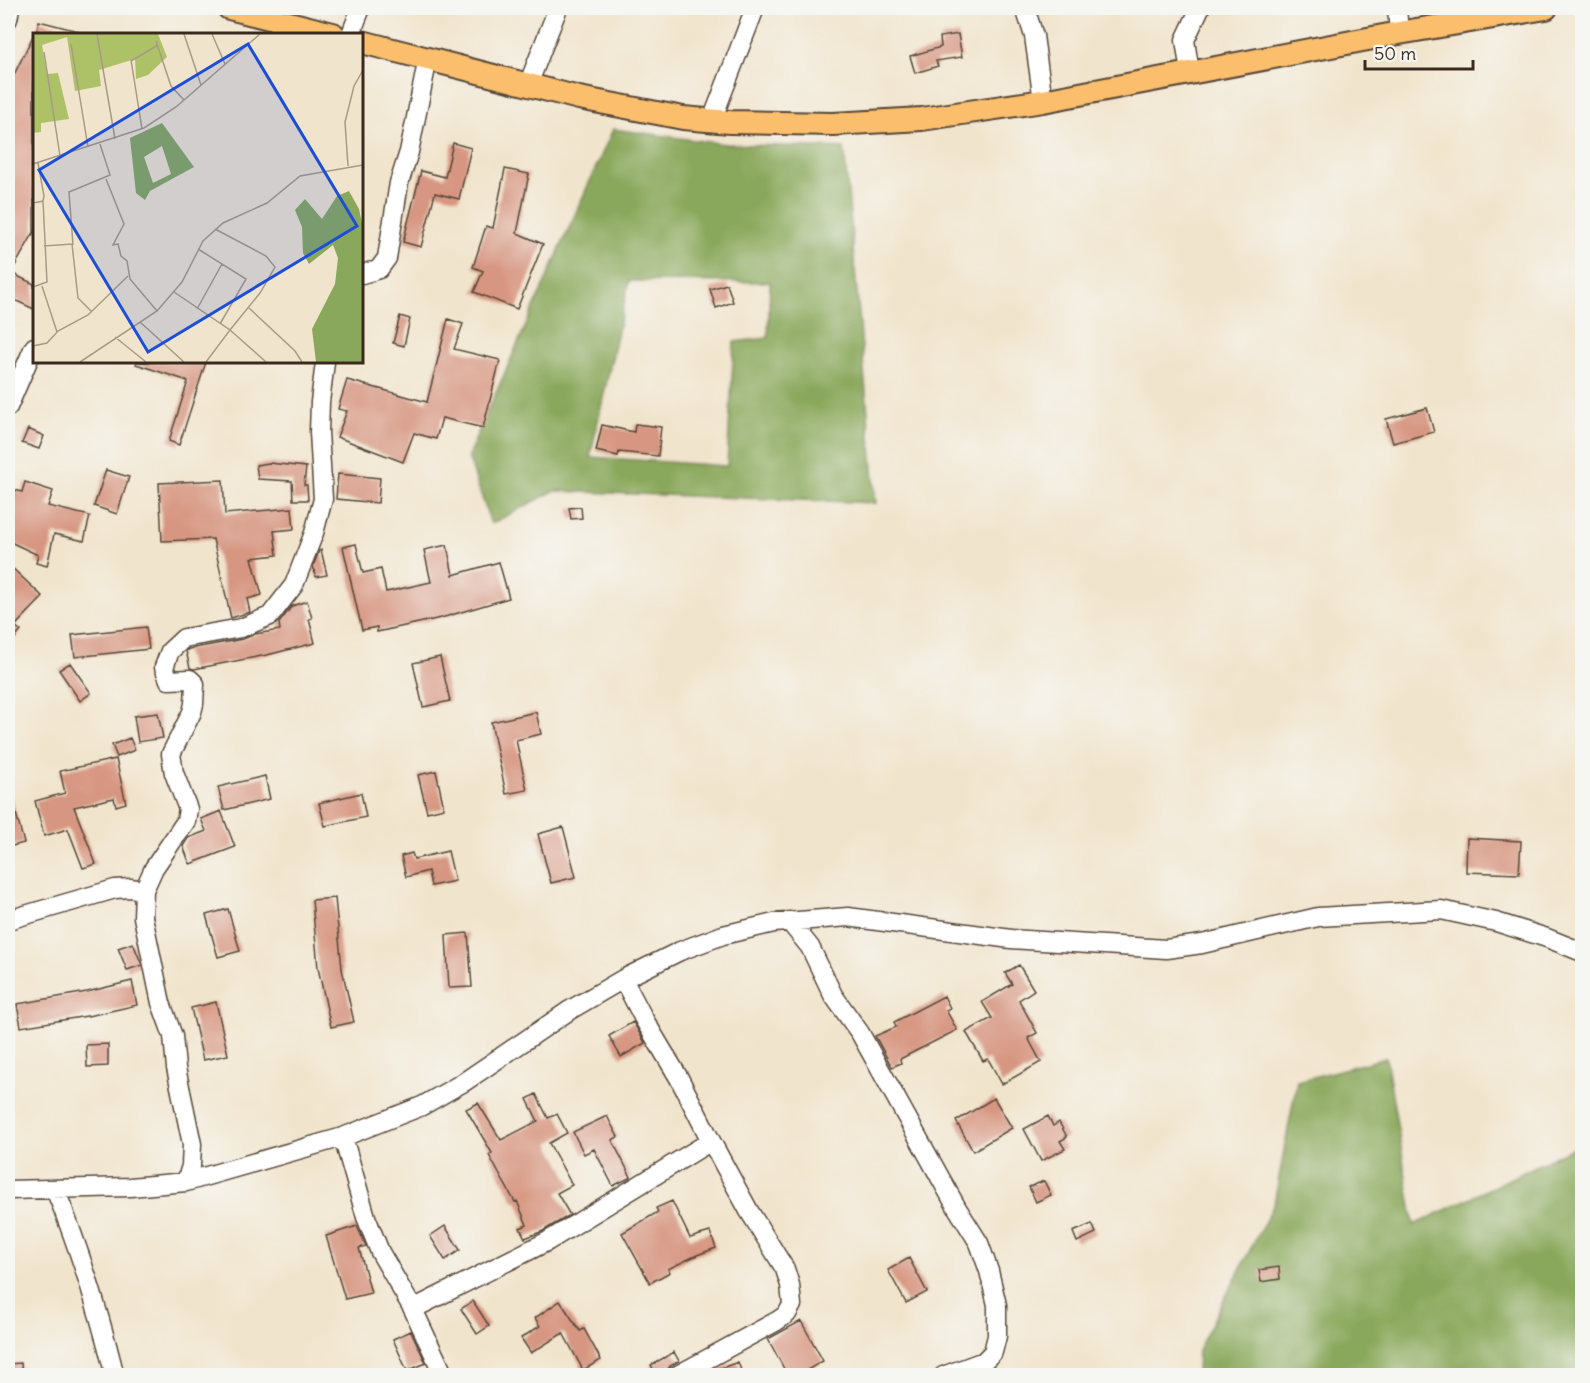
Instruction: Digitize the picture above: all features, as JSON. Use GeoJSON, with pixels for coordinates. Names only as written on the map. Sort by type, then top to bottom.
{"type":"FeatureCollection","features":[{"type":"Feature","properties":{"kind":"main road"},"geometry":{"type":"LineString","coordinates":[[229,8],[329,33]]}},
{"type":"Feature","properties":{"kind":"main road"},"geometry":{"type":"LineString","coordinates":[[363,42],[590,100],[683,118],[729,122],[844,123],[922,119],[1043,101],[1398,33],[1546,8]]}},
{"type":"Feature","properties":{"kind":"street"},"geometry":{"type":"LineString","coordinates":[[8,20],[10,8]]}},
{"type":"Feature","properties":{"kind":"street"},"geometry":{"type":"LineString","coordinates":[[351,33],[362,8]]}},
{"type":"Feature","properties":{"kind":"street"},"geometry":{"type":"LineString","coordinates":[[528,85],[558,8]]}},
{"type":"Feature","properties":{"kind":"street"},"geometry":{"type":"LineString","coordinates":[[712,120],[755,8]]}},
{"type":"Feature","properties":{"kind":"street"},"geometry":{"type":"LineString","coordinates":[[1025,8],[1034,36],[1043,101]]}},
{"type":"Feature","properties":{"kind":"street"},"geometry":{"type":"LineString","coordinates":[[1190,73],[1185,40],[1200,8]]}},
{"type":"Feature","properties":{"kind":"street"},"geometry":{"type":"LineString","coordinates":[[1396,8],[1398,33]]}},
{"type":"Feature","properties":{"kind":"street"},"geometry":{"type":"LineString","coordinates":[[363,274],[379,269],[387,258],[399,183],[409,152],[428,58]]}},
{"type":"Feature","properties":{"kind":"street"},"geometry":{"type":"LineString","coordinates":[[8,407],[33,349]]}},
{"type":"Feature","properties":{"kind":"street"},"geometry":{"type":"LineString","coordinates":[[186,1182],[191,1166],[192,1144],[176,1068],[172,1036],[161,1003],[143,917],[144,890],[154,868],[186,820],[188,809],[174,773],[171,754],[192,712],[195,684],[190,679],[169,680],[164,667],[170,651],[184,638],[241,627],[270,616],[294,585],[314,533],[323,499],[320,402],[325,363]]}},
{"type":"Feature","properties":{"kind":"street"},"geometry":{"type":"LineString","coordinates":[[8,920],[115,888],[144,890]]}},
{"type":"Feature","properties":{"kind":"street"},"geometry":{"type":"LineString","coordinates":[[8,1190],[130,1187],[186,1182],[343,1137],[422,1106],[447,1092],[570,1010],[623,979],[680,951],[723,935],[774,923],[848,917],[1011,939],[1166,949],[1202,945],[1318,917],[1441,910],[1496,922],[1582,952]]}},
{"type":"Feature","properties":{"kind":"street"},"geometry":{"type":"LineString","coordinates":[[789,921],[810,947],[833,995],[860,1033],[957,1208],[979,1243],[989,1271],[997,1305],[997,1336],[993,1352],[984,1361],[944,1376]]}},
{"type":"Feature","properties":{"kind":"street"},"geometry":{"type":"LineString","coordinates":[[623,979],[645,1021],[680,1078],[749,1210],[785,1269],[790,1285],[792,1305],[787,1314],[777,1322],[676,1376]]}},
{"type":"Feature","properties":{"kind":"street"},"geometry":{"type":"LineString","coordinates":[[343,1137],[366,1217],[380,1252],[413,1309],[444,1376]]}},
{"type":"Feature","properties":{"kind":"street"},"geometry":{"type":"LineString","coordinates":[[413,1309],[548,1241],[711,1141]]}},
{"type":"Feature","properties":{"kind":"street"},"geometry":{"type":"LineString","coordinates":[[55,1189],[83,1262],[115,1376]]}},
{"type":"Feature","properties":{"kind":"green space"},"geometry":{"type":"Polygon","coordinates":[[[613,129],[725,144],[844,148],[876,503],[554,491],[491,524],[468,456],[613,129]],[[629,281],[590,457],[727,466],[734,342],[768,338],[770,282],[629,281]]]}},
{"type":"Feature","properties":{"kind":"green space"},"geometry":{"type":"Polygon","coordinates":[[[1386,1058],[1414,1225],[1577,1146],[1582,1146],[1582,1375],[1197,1376],[1198,1350],[1274,1204],[1297,1081],[1386,1058]]]}},
{"type":"Feature","properties":{"kind":"building"},"geometry":{"type":"Polygon","coordinates":[[[39,21],[78,31],[78,33],[36,33],[39,21]]]}},
{"type":"Feature","properties":{"kind":"building"},"geometry":{"type":"Polygon","coordinates":[[[958,34],[962,57],[936,61],[938,66],[915,73],[910,56],[941,47],[940,37],[958,34]]]}},
{"type":"Feature","properties":{"kind":"building"},"geometry":{"type":"Polygon","coordinates":[[[33,36],[33,234],[11,273],[33,284],[33,309],[8,297],[8,230],[15,218],[8,214],[8,205],[14,192],[8,189],[8,87],[33,36]]]}},
{"type":"Feature","properties":{"kind":"building"},"geometry":{"type":"Polygon","coordinates":[[[453,143],[471,148],[459,199],[435,193],[421,247],[403,242],[421,171],[445,177],[453,143]]]}},
{"type":"Feature","properties":{"kind":"building"},"geometry":{"type":"Polygon","coordinates":[[[505,169],[529,174],[517,233],[543,244],[517,309],[474,292],[483,271],[473,267],[486,226],[493,228],[505,169]]]}},
{"type":"Feature","properties":{"kind":"building"},"geometry":{"type":"Polygon","coordinates":[[[727,284],[733,302],[716,308],[710,289],[727,284]]]}},
{"type":"Feature","properties":{"kind":"building"},"geometry":{"type":"Polygon","coordinates":[[[400,316],[410,319],[404,346],[393,343],[400,316]]]}},
{"type":"Feature","properties":{"kind":"building"},"geometry":{"type":"Polygon","coordinates":[[[448,319],[463,324],[454,349],[500,360],[483,428],[442,418],[436,439],[414,433],[403,462],[337,437],[347,411],[338,409],[347,380],[427,402],[448,319]]]}},
{"type":"Feature","properties":{"kind":"building"},"geometry":{"type":"Polygon","coordinates":[[[206,363],[179,445],[169,441],[188,381],[136,364],[206,363]]]}},
{"type":"Feature","properties":{"kind":"building"},"geometry":{"type":"Polygon","coordinates":[[[1427,408],[1434,432],[1393,443],[1386,419],[1427,408]]]}},
{"type":"Feature","properties":{"kind":"building"},"geometry":{"type":"Polygon","coordinates":[[[635,424],[661,427],[658,456],[619,452],[618,456],[596,451],[602,425],[634,432],[635,424]]]}},
{"type":"Feature","properties":{"kind":"building"},"geometry":{"type":"Polygon","coordinates":[[[28,429],[44,436],[39,449],[22,443],[28,429]]]}},
{"type":"Feature","properties":{"kind":"building"},"geometry":{"type":"Polygon","coordinates":[[[269,463],[306,467],[304,485],[307,485],[308,500],[293,500],[292,481],[258,479],[256,465],[269,463]]]}},
{"type":"Feature","properties":{"kind":"building"},"geometry":{"type":"Polygon","coordinates":[[[106,470],[129,477],[117,514],[94,506],[106,470]]]}},
{"type":"Feature","properties":{"kind":"building"},"geometry":{"type":"Polygon","coordinates":[[[338,474],[380,478],[378,503],[336,499],[338,474]]]}},
{"type":"Feature","properties":{"kind":"building"},"geometry":{"type":"Polygon","coordinates":[[[223,480],[225,514],[292,508],[294,529],[274,531],[277,555],[252,558],[262,595],[247,599],[250,612],[231,618],[213,539],[162,541],[159,483],[223,480]]]}},
{"type":"Feature","properties":{"kind":"building"},"geometry":{"type":"Polygon","coordinates":[[[25,482],[53,491],[48,506],[90,516],[84,541],[54,534],[47,566],[36,563],[38,555],[8,541],[8,488],[22,492],[25,482]]]}},
{"type":"Feature","properties":{"kind":"building"},"geometry":{"type":"Polygon","coordinates":[[[581,507],[582,518],[571,519],[569,508],[581,507]]]}},
{"type":"Feature","properties":{"kind":"building"},"geometry":{"type":"Polygon","coordinates":[[[356,544],[363,573],[381,569],[386,592],[431,582],[424,550],[447,545],[453,575],[499,562],[509,598],[441,618],[377,632],[377,627],[362,630],[343,547],[356,544]]]}},
{"type":"Feature","properties":{"kind":"building"},"geometry":{"type":"Polygon","coordinates":[[[321,550],[327,575],[316,577],[313,566],[321,550]]]}},
{"type":"Feature","properties":{"kind":"building"},"geometry":{"type":"Polygon","coordinates":[[[8,564],[43,597],[15,626],[21,631],[8,646],[8,564]]]}},
{"type":"Feature","properties":{"kind":"building"},"geometry":{"type":"Polygon","coordinates":[[[307,601],[315,643],[267,655],[190,668],[186,651],[189,649],[280,630],[279,623],[292,606],[307,601]]]}},
{"type":"Feature","properties":{"kind":"building"},"geometry":{"type":"Polygon","coordinates":[[[146,627],[149,649],[75,657],[72,635],[146,627]]]}},
{"type":"Feature","properties":{"kind":"building"},"geometry":{"type":"Polygon","coordinates":[[[440,657],[450,701],[423,707],[413,663],[440,657]]]}},
{"type":"Feature","properties":{"kind":"building"},"geometry":{"type":"Polygon","coordinates":[[[70,663],[91,693],[80,701],[59,670],[70,663]]]}},
{"type":"Feature","properties":{"kind":"building"},"geometry":{"type":"Polygon","coordinates":[[[536,712],[541,734],[516,740],[527,790],[506,794],[491,722],[536,712]]]}},
{"type":"Feature","properties":{"kind":"building"},"geometry":{"type":"Polygon","coordinates":[[[158,713],[163,738],[138,742],[134,716],[158,713]]]}},
{"type":"Feature","properties":{"kind":"building"},"geometry":{"type":"Polygon","coordinates":[[[130,738],[135,750],[117,757],[112,745],[130,738]]]}},
{"type":"Feature","properties":{"kind":"building"},"geometry":{"type":"Polygon","coordinates":[[[116,759],[126,803],[116,806],[114,798],[74,807],[96,864],[83,868],[68,829],[44,836],[35,801],[65,793],[60,771],[116,759]]]}},
{"type":"Feature","properties":{"kind":"building"},"geometry":{"type":"Polygon","coordinates":[[[436,771],[444,808],[427,812],[418,775],[436,771]]]}},
{"type":"Feature","properties":{"kind":"building"},"geometry":{"type":"Polygon","coordinates":[[[265,776],[270,799],[224,810],[218,787],[265,776]]]}},
{"type":"Feature","properties":{"kind":"building"},"geometry":{"type":"Polygon","coordinates":[[[361,793],[366,817],[325,826],[319,803],[361,793]]]}},
{"type":"Feature","properties":{"kind":"building"},"geometry":{"type":"Polygon","coordinates":[[[11,795],[24,843],[8,847],[8,796],[11,795]]]}},
{"type":"Feature","properties":{"kind":"building"},"geometry":{"type":"Polygon","coordinates":[[[221,811],[235,847],[190,864],[183,846],[188,838],[206,831],[201,819],[221,811]]]}},
{"type":"Feature","properties":{"kind":"building"},"geometry":{"type":"Polygon","coordinates":[[[563,827],[576,877],[551,883],[538,834],[563,827]]]}},
{"type":"Feature","properties":{"kind":"building"},"geometry":{"type":"Polygon","coordinates":[[[1467,838],[1521,841],[1519,874],[1466,872],[1467,838]]]}},
{"type":"Feature","properties":{"kind":"building"},"geometry":{"type":"Polygon","coordinates":[[[448,851],[455,881],[431,886],[428,871],[406,877],[401,856],[412,853],[414,859],[448,851]]]}},
{"type":"Feature","properties":{"kind":"building"},"geometry":{"type":"Polygon","coordinates":[[[335,898],[342,969],[354,1022],[331,1027],[318,968],[312,900],[335,898]]]}},
{"type":"Feature","properties":{"kind":"building"},"geometry":{"type":"Polygon","coordinates":[[[228,909],[240,951],[218,957],[206,915],[228,909]]]}},
{"type":"Feature","properties":{"kind":"building"},"geometry":{"type":"Polygon","coordinates":[[[468,933],[472,987],[449,988],[446,935],[468,933]]]}},
{"type":"Feature","properties":{"kind":"building"},"geometry":{"type":"Polygon","coordinates":[[[133,943],[142,965],[127,970],[118,948],[133,943]]]}},
{"type":"Feature","properties":{"kind":"building"},"geometry":{"type":"Polygon","coordinates":[[[1019,965],[1034,990],[1019,1000],[1037,1033],[1028,1038],[1041,1062],[1002,1084],[988,1059],[983,1061],[966,1032],[992,1018],[982,1002],[1012,984],[1005,973],[1019,965]]]}},
{"type":"Feature","properties":{"kind":"building"},"geometry":{"type":"Polygon","coordinates":[[[132,981],[137,1005],[21,1027],[17,1004],[87,992],[132,981]]]}},
{"type":"Feature","properties":{"kind":"building"},"geometry":{"type":"Polygon","coordinates":[[[944,996],[950,1008],[946,1010],[957,1030],[900,1059],[901,1063],[892,1067],[875,1036],[896,1027],[894,1022],[944,996]]]}},
{"type":"Feature","properties":{"kind":"building"},"geometry":{"type":"Polygon","coordinates":[[[216,1002],[228,1055],[203,1060],[191,1008],[216,1002]]]}},
{"type":"Feature","properties":{"kind":"building"},"geometry":{"type":"Polygon","coordinates":[[[633,1022],[645,1043],[621,1057],[609,1036],[633,1022]]]}},
{"type":"Feature","properties":{"kind":"building"},"geometry":{"type":"Polygon","coordinates":[[[108,1044],[108,1066],[87,1067],[86,1045],[108,1044]]]}},
{"type":"Feature","properties":{"kind":"building"},"geometry":{"type":"Polygon","coordinates":[[[536,1094],[548,1118],[557,1114],[567,1133],[549,1143],[572,1185],[557,1193],[570,1215],[543,1231],[525,1238],[520,1228],[527,1225],[517,1201],[515,1202],[502,1179],[489,1155],[492,1153],[466,1109],[478,1103],[501,1140],[538,1121],[527,1099],[536,1094]]]}},
{"type":"Feature","properties":{"kind":"building"},"geometry":{"type":"Polygon","coordinates":[[[994,1098],[1012,1128],[973,1151],[956,1121],[994,1098]]]}},
{"type":"Feature","properties":{"kind":"building"},"geometry":{"type":"Polygon","coordinates":[[[607,1116],[618,1137],[612,1140],[631,1177],[613,1186],[594,1149],[584,1154],[573,1132],[607,1116]]]}},
{"type":"Feature","properties":{"kind":"building"},"geometry":{"type":"Polygon","coordinates":[[[1048,1116],[1053,1126],[1059,1122],[1067,1137],[1060,1141],[1065,1149],[1041,1161],[1024,1129],[1048,1116]]]}},
{"type":"Feature","properties":{"kind":"building"},"geometry":{"type":"Polygon","coordinates":[[[1044,1181],[1051,1195],[1036,1202],[1029,1187],[1044,1181]]]}},
{"type":"Feature","properties":{"kind":"building"},"geometry":{"type":"Polygon","coordinates":[[[672,1201],[690,1238],[710,1232],[716,1248],[668,1269],[670,1272],[650,1283],[622,1233],[658,1212],[656,1208],[672,1201]]]}},
{"type":"Feature","properties":{"kind":"building"},"geometry":{"type":"Polygon","coordinates":[[[1092,1224],[1096,1233],[1077,1242],[1073,1232],[1092,1224]]]}},
{"type":"Feature","properties":{"kind":"building"},"geometry":{"type":"Polygon","coordinates":[[[357,1226],[366,1246],[359,1248],[371,1293],[345,1299],[326,1236],[357,1226]]]}},
{"type":"Feature","properties":{"kind":"building"},"geometry":{"type":"Polygon","coordinates":[[[445,1226],[460,1250],[445,1260],[430,1236],[445,1226]]]}},
{"type":"Feature","properties":{"kind":"building"},"geometry":{"type":"Polygon","coordinates":[[[909,1258],[927,1292],[906,1303],[888,1270],[909,1258]]]}},
{"type":"Feature","properties":{"kind":"building"},"geometry":{"type":"Polygon","coordinates":[[[1279,1267],[1280,1279],[1261,1282],[1259,1270],[1279,1267]]]}},
{"type":"Feature","properties":{"kind":"building"},"geometry":{"type":"Polygon","coordinates":[[[473,1301],[489,1326],[477,1334],[461,1309],[473,1301]]]}},
{"type":"Feature","properties":{"kind":"building"},"geometry":{"type":"Polygon","coordinates":[[[560,1301],[580,1331],[584,1329],[601,1360],[583,1370],[563,1333],[531,1353],[521,1338],[540,1326],[535,1318],[560,1301]]]}},
{"type":"Feature","properties":{"kind":"building"},"geometry":{"type":"Polygon","coordinates":[[[801,1321],[823,1361],[797,1376],[788,1376],[768,1339],[801,1321]]]}},
{"type":"Feature","properties":{"kind":"building"},"geometry":{"type":"Polygon","coordinates":[[[411,1331],[426,1363],[407,1371],[393,1339],[411,1331]]]}},
{"type":"Feature","properties":{"kind":"building"},"geometry":{"type":"Polygon","coordinates":[[[674,1352],[679,1361],[657,1376],[651,1365],[674,1352]]]}},
{"type":"Feature","properties":{"kind":"building"},"geometry":{"type":"Polygon","coordinates":[[[738,1362],[743,1376],[706,1376],[705,1374],[738,1362]]]}},
{"type":"Feature","properties":{"kind":"building"},"geometry":{"type":"Polygon","coordinates":[[[21,1363],[22,1376],[8,1376],[8,1364],[21,1363]]]}}]}
